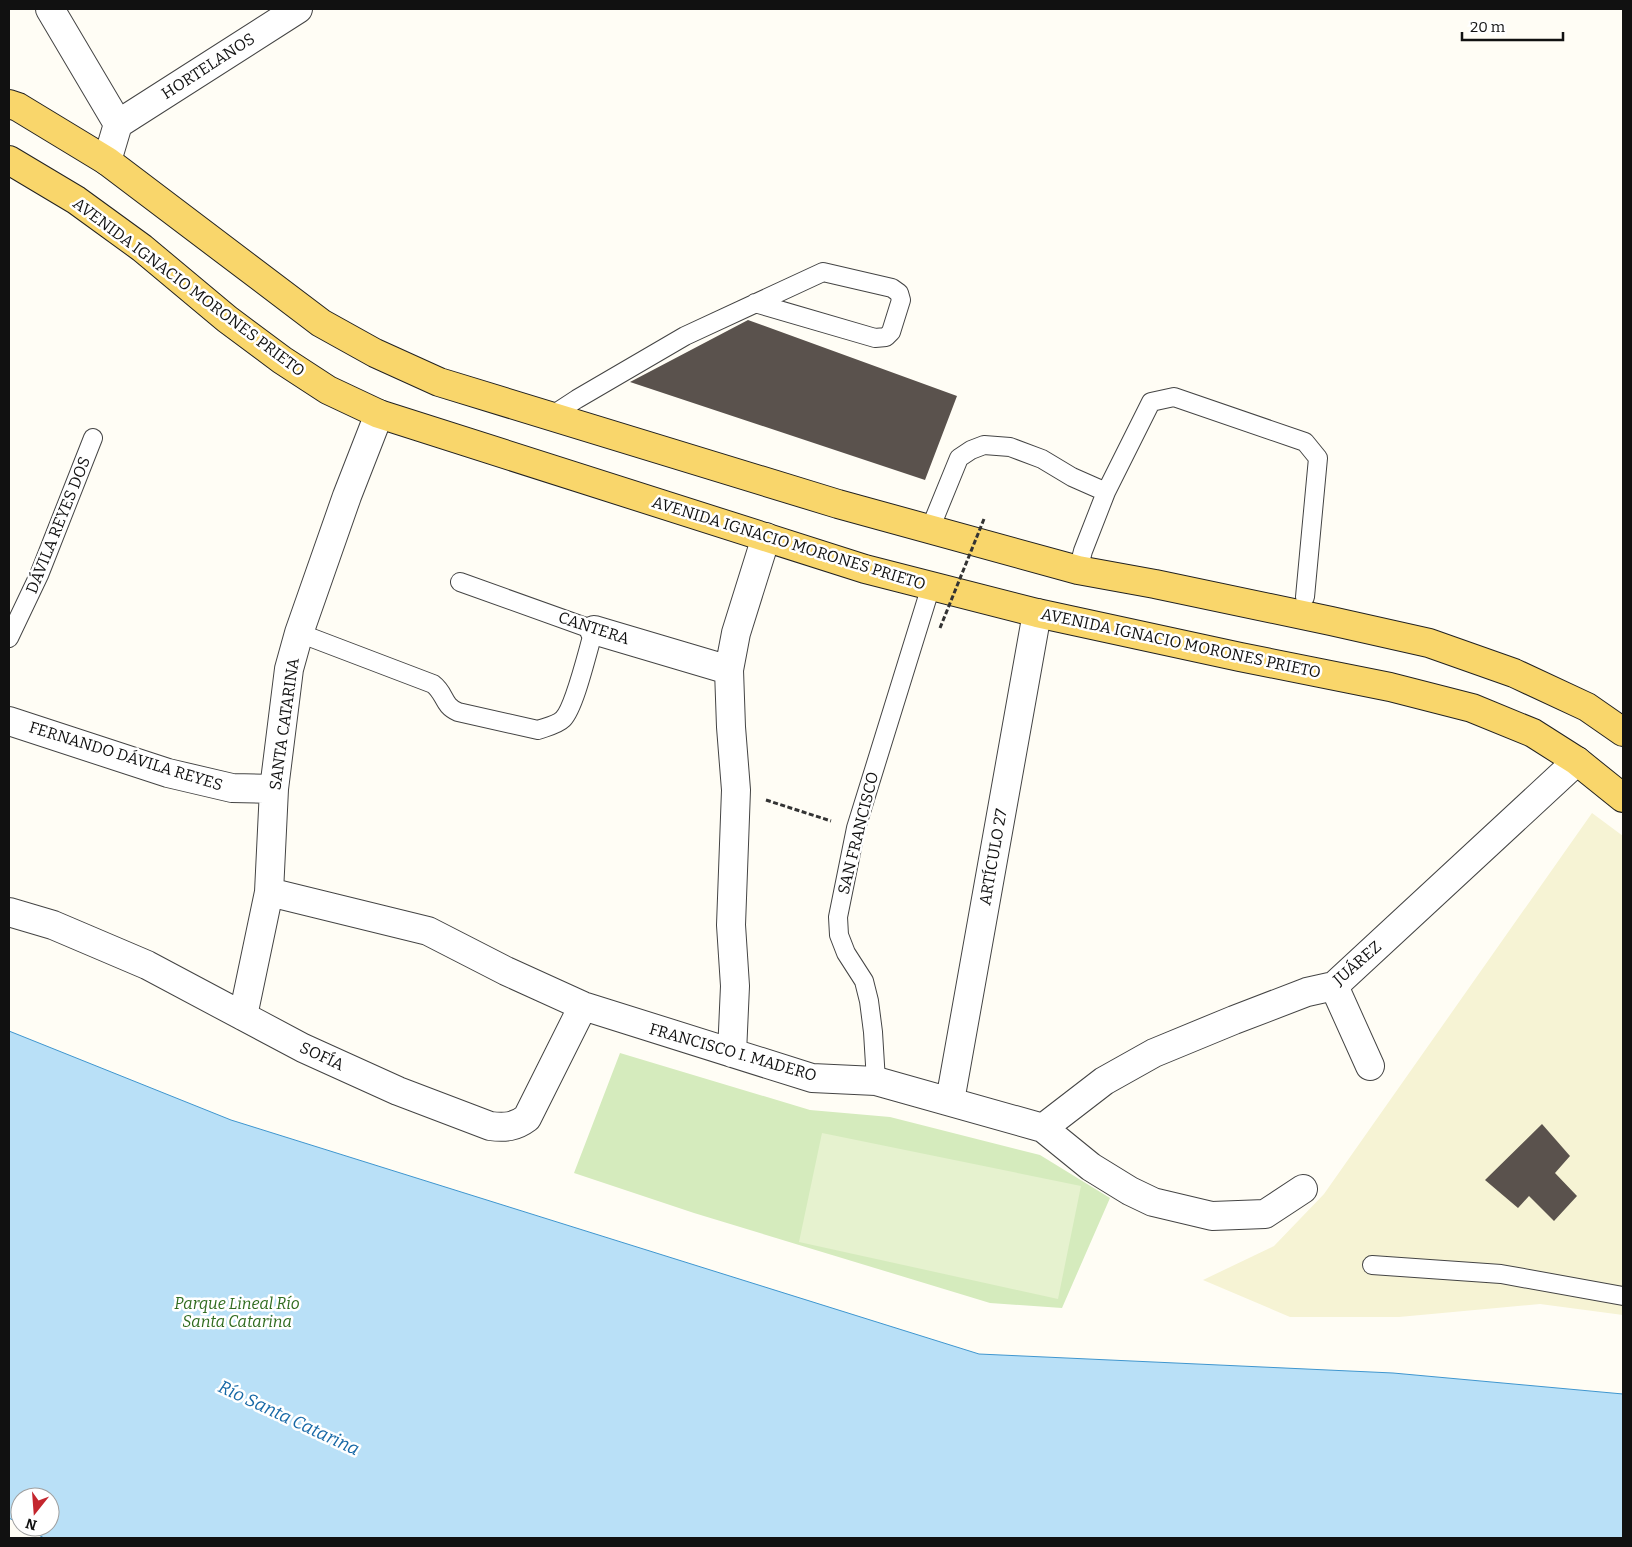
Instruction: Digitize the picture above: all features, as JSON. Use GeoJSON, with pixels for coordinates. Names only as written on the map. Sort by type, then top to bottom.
{"type":"FeatureCollection","features":[{"type":"Feature","properties":{"kind":"main road"},"geometry":{"type":"LineString","coordinates":[[9,104],[107,161],[321,324],[375,353],[440,382],[838,504],[1078,570],[1174,588],[1428,644],[1514,673],[1587,707],[1623,732]]}},
{"type":"Feature","properties":{"kind":"main road","name":"AVENIDA IGNACIO MORONES PRIETO"},"geometry":{"type":"LineString","coordinates":[[9,160],[76,200],[142,248],[227,319],[282,360],[328,390],[379,414],[866,569],[1037,613],[1390,687],[1472,708],[1533,733],[1577,761],[1623,798]]}},
{"type":"Feature","properties":{"kind":"street"},"geometry":{"type":"LineString","coordinates":[[50,9],[118,124],[107,161]]}},
{"type":"Feature","properties":{"kind":"street","name":"HORTELANOS"},"geometry":{"type":"LineString","coordinates":[[118,124],[298,9]]}},
{"type":"Feature","properties":{"kind":"street","name":"SANTA CATARINA"},"geometry":{"type":"LineString","coordinates":[[243,1016],[270,892],[274,789],[289,669],[299,633],[347,496],[379,414]]}},
{"type":"Feature","properties":{"kind":"street"},"geometry":{"type":"LineString","coordinates":[[732,1053],[735,986],[731,925],[736,790],[729,670],[736,633],[766,537]]}},
{"type":"Feature","properties":{"kind":"street","name":"ARTÍCULO 27"},"geometry":{"type":"LineString","coordinates":[[950,1101],[1037,613]]}},
{"type":"Feature","properties":{"kind":"street","name":"CANTERA"},"geometry":{"type":"LineString","coordinates":[[594,630],[729,670]]}},
{"type":"Feature","properties":{"kind":"street","name":"FERNANDO DÁVILA REYES"},"geometry":{"type":"LineString","coordinates":[[9,721],[168,773],[232,788],[274,789]]}},
{"type":"Feature","properties":{"kind":"street","name":"JUÁREZ"},"geometry":{"type":"LineString","coordinates":[[1042,1128],[1104,1081],[1154,1053],[1307,992],[1334,986],[1577,761]]}},
{"type":"Feature","properties":{"kind":"street","name":"FRANCISCO I. MADERO"},"geometry":{"type":"LineString","coordinates":[[270,892],[428,931],[506,971],[583,1006],[812,1078],[876,1081],[1042,1128],[1091,1167],[1130,1191],[1153,1202],[1212,1216],[1265,1214],[1303,1189]]}},
{"type":"Feature","properties":{"kind":"street","name":"SOFÍA"},"geometry":{"type":"LineString","coordinates":[[9,912],[53,925],[147,965],[303,1048],[398,1091],[490,1126],[505,1128],[519,1124],[527,1118],[583,1006]]}},
{"type":"Feature","properties":{"kind":"street"},"geometry":{"type":"LineString","coordinates":[[1334,986],[1370,1066]]}},
{"type":"Feature","properties":{"kind":"lane"},"geometry":{"type":"LineString","coordinates":[[551,416],[685,336],[755,303],[823,272],[892,288],[899,293],[901,300],[891,332],[886,337],[875,338],[755,303]]}},
{"type":"Feature","properties":{"kind":"lane"},"geometry":{"type":"LineString","coordinates":[[1078,570],[1083,551],[1106,492],[1151,402],[1174,396],[1305,442],[1318,458],[1305,598]]}},
{"type":"Feature","properties":{"kind":"lane","name":"DÁVILA REYES DOS"},"geometry":{"type":"LineString","coordinates":[[9,638],[39,575],[93,438]]}},
{"type":"Feature","properties":{"kind":"lane"},"geometry":{"type":"LineString","coordinates":[[930,530],[959,458],[971,450],[984,445],[1010,447],[1042,459],[1072,477],[1106,492]]}},
{"type":"Feature","properties":{"kind":"lane","name":"CANTERA"},"geometry":{"type":"LineString","coordinates":[[460,582],[594,630]]}},
{"type":"Feature","properties":{"kind":"lane","name":"SAN FRANCISCO"},"geometry":{"type":"LineString","coordinates":[[876,1081],[869,1001],[864,981],[846,953],[839,936],[839,909],[856,828],[931,586]]}},
{"type":"Feature","properties":{"kind":"lane"},"geometry":{"type":"LineString","coordinates":[[299,633],[432,684],[439,689],[450,708],[458,712],[538,730],[563,719],[571,706],[594,630]]}},
{"type":"Feature","properties":{"kind":"lane"},"geometry":{"type":"LineString","coordinates":[[1372,1265],[1501,1274],[1623,1296]]}},
{"type":"Feature","properties":{"kind":"path"},"geometry":{"type":"LineString","coordinates":[[940,628],[984,519]]}},
{"type":"Feature","properties":{"kind":"path"},"geometry":{"type":"LineString","coordinates":[[736,790],[787,808],[856,828]]}},
{"type":"Feature","properties":{"kind":"shaded area"},"geometry":{"type":"Polygon","coordinates":[[[1592,813],[1623,836],[1623,1315],[1540,1304],[1399,1317],[1290,1317],[1203,1280],[1274,1246],[1324,1194],[1592,813]]]}},
{"type":"Feature","properties":{"kind":"green space"},"geometry":{"type":"Polygon","coordinates":[[[620,1053],[810,1110],[890,1117],[1040,1155],[1110,1198],[1062,1308],[990,1303],[694,1213],[574,1173],[620,1053]]]}},
{"type":"Feature","properties":{"kind":"green space"},"geometry":{"type":"Polygon","coordinates":[[[822,1133],[1081,1186],[1058,1299],[799,1242],[822,1133]]]}},
{"type":"Feature","properties":{"kind":"water","name":"Río Santa Catarina"},"geometry":{"type":"Polygon","coordinates":[[[9,1031],[231,1120],[979,1354],[1393,1373],[1623,1394],[1623,1538],[44,1538],[42,1537],[60,1537],[60,1487],[10,1487],[9,1518],[9,1031]]]}},
{"type":"Feature","properties":{"kind":"building"},"geometry":{"type":"Polygon","coordinates":[[[748,320],[957,396],[925,480],[630,382],[748,320]]]}},
{"type":"Feature","properties":{"kind":"building"},"geometry":{"type":"Polygon","coordinates":[[[1542,1124],[1570,1156],[1555,1173],[1577,1196],[1554,1221],[1529,1196],[1518,1208],[1485,1180],[1542,1124]]]}},
{"type":"Feature","properties":{"kind":"park label","name":"Parque Lineal Río Santa Catarina"},"geometry":{"type":"Point","coordinates":[237,1312]}}]}
